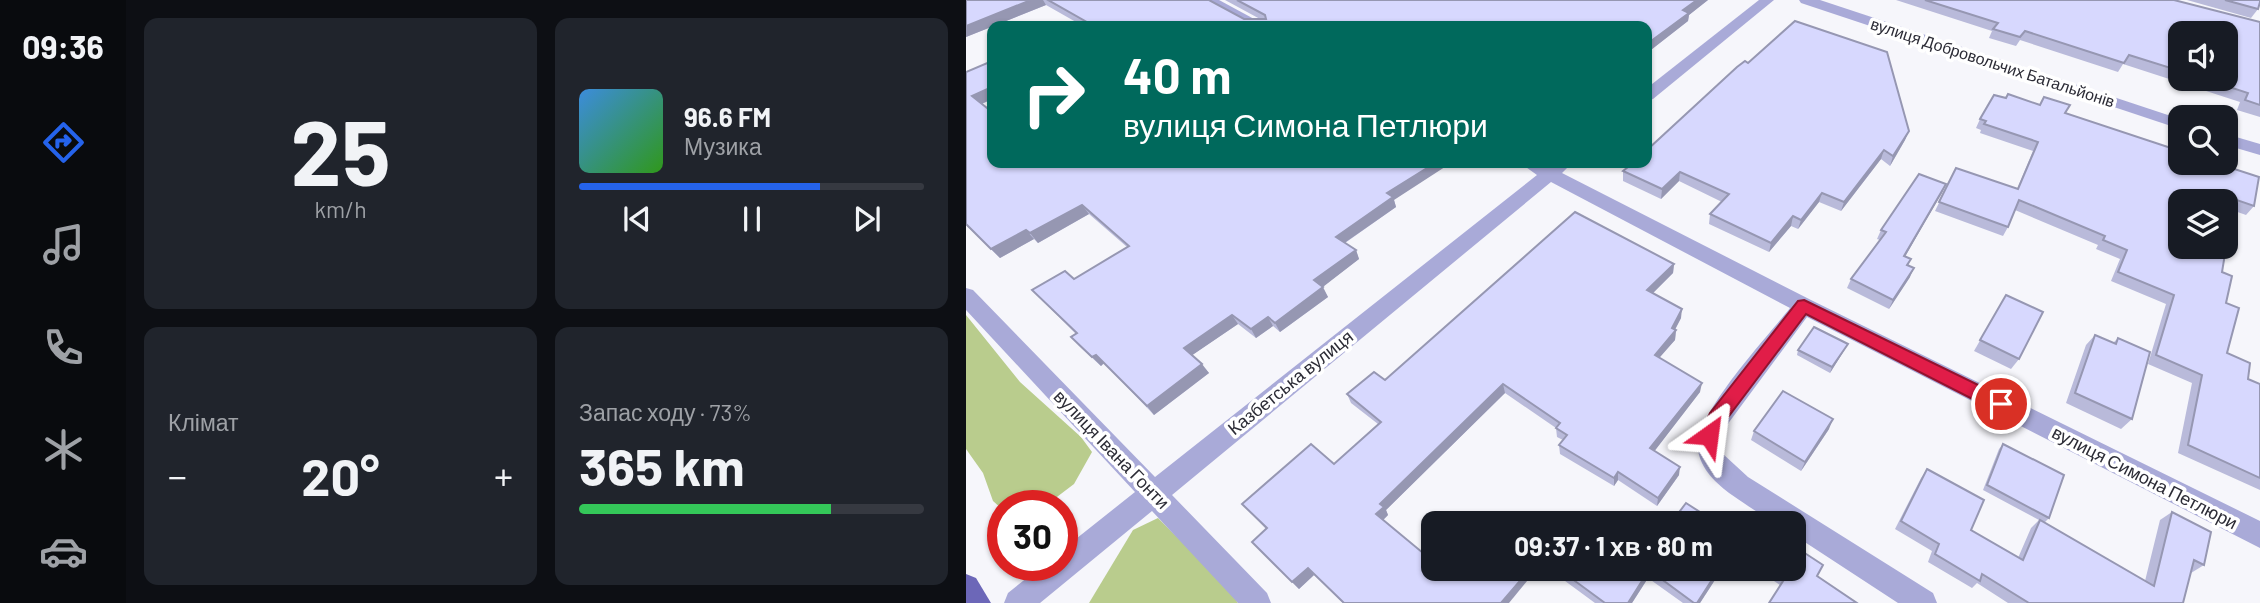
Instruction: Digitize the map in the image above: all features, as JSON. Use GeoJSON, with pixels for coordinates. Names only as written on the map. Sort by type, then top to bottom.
{"type":"FeatureCollection","features":[{"type":"Feature","properties":{"kind":"main road"},"geometry":{"type":"LineString","coordinates":[[966,588],[977,603]]}},
{"type":"Feature","properties":{"kind":"street"},"geometry":{"type":"LineString","coordinates":[[1208,0],[1250,21]]}},
{"type":"Feature","properties":{"kind":"street"},"geometry":{"type":"LineString","coordinates":[[1652,92],[1767,0]]}},
{"type":"Feature","properties":{"kind":"street","name":"вулиця Добровольчих Батальйонів"},"geometry":{"type":"LineString","coordinates":[[1806,0],[2168,120]]}},
{"type":"Feature","properties":{"kind":"street"},"geometry":{"type":"LineString","coordinates":[[2238,143],[2260,150]]}},
{"type":"Feature","properties":{"kind":"street","name":"вулиця Симона Петлюри"},"geometry":{"type":"LineString","coordinates":[[1557,168],[1804,306],[2260,535]]}},
{"type":"Feature","properties":{"kind":"street","name":"Казбетська вулиця"},"geometry":{"type":"LineString","coordinates":[[1018,603],[1557,168]]}},
{"type":"Feature","properties":{"kind":"street","name":"вулиця Івана Гонти"},"geometry":{"type":"LineString","coordinates":[[966,296],[1257,603]]}},
{"type":"Feature","properties":{"kind":"street"},"geometry":{"type":"LineString","coordinates":[[1804,306],[1717,419],[1709,435],[1709,453],[1720,471],[1739,485],[1923,603]]}},
{"type":"Feature","properties":{"kind":"green space"},"geometry":{"type":"Polygon","coordinates":[[[966,315],[1020,382],[1081,437],[1092,452],[1074,484],[1066,490],[989,490],[983,473],[966,449],[966,315]]]}},
{"type":"Feature","properties":{"kind":"green space"},"geometry":{"type":"Polygon","coordinates":[[[1158,518],[1225,585],[1238,603],[1089,603],[1133,530],[1158,518]]]}},
{"type":"Feature","properties":{"kind":"building"},"geometry":{"type":"Polygon","coordinates":[[[966,0],[1031,0],[966,26],[966,0]]]}},
{"type":"Feature","properties":{"kind":"building"},"geometry":{"type":"Polygon","coordinates":[[[1048,0],[1209,0],[1244,19],[1266,19],[1265,15],[1237,0],[1697,0],[1683,10],[1689,13],[1652,40],[1652,21],[1085,21],[1048,0]]]}},
{"type":"Feature","properties":{"kind":"building"},"geometry":{"type":"Polygon","coordinates":[[[1925,0],[2174,0],[2260,22],[2260,105],[2245,100],[2248,93],[2238,90],[2238,21],[2168,21],[2168,67],[2129,55],[2124,63],[2025,31],[2020,37],[1993,29],[1998,23],[1925,0]]]}},
{"type":"Feature","properties":{"kind":"building"},"geometry":{"type":"Polygon","coordinates":[[[2225,0],[2260,0],[2260,2],[2258,9],[2225,0]]]}},
{"type":"Feature","properties":{"kind":"building"},"geometry":{"type":"Polygon","coordinates":[[[1795,21],[1887,52],[1909,131],[1893,156],[1884,150],[1844,202],[1822,193],[1801,220],[1793,216],[1771,243],[1710,214],[1729,194],[1680,172],[1662,189],[1623,171],[1627,168],[1652,168],[1652,145],[1737,67],[1745,61],[1748,63],[1795,21]]]}},
{"type":"Feature","properties":{"kind":"building"},"geometry":{"type":"Polygon","coordinates":[[[987,63],[987,89],[972,96],[987,108],[987,168],[1427,168],[1387,193],[1393,197],[1336,237],[1356,250],[1314,280],[1323,287],[1275,323],[1268,317],[1251,329],[1232,315],[1184,348],[1202,364],[1147,406],[1096,355],[1092,357],[1071,337],[1077,333],[1032,290],[1065,271],[1074,279],[1129,246],[1082,205],[1030,233],[1026,230],[991,249],[966,224],[966,72],[987,63]]]}},
{"type":"Feature","properties":{"kind":"building"},"geometry":{"type":"Polygon","coordinates":[[[2008,94],[2040,105],[2044,97],[2070,105],[2065,113],[2168,147],[2168,175],[2238,175],[2238,170],[2259,177],[2254,206],[2238,200],[2238,189],[2168,189],[2168,259],[2224,259],[2222,272],[2232,276],[2226,303],[2239,308],[2227,353],[2250,363],[2248,379],[2260,384],[2260,478],[2188,445],[2202,375],[2156,355],[2174,295],[2118,272],[2127,250],[2103,240],[2105,236],[2019,200],[2008,227],[1939,202],[1956,168],[2018,189],[2038,142],[1984,124],[1986,121],[1980,119],[1994,95],[2006,98],[2008,94]]]}},
{"type":"Feature","properties":{"kind":"building"},"geometry":{"type":"Polygon","coordinates":[[[1919,174],[1946,184],[1904,256],[1911,259],[1907,265],[1914,268],[1893,300],[1851,279],[1886,232],[1881,230],[1919,174]]]}},
{"type":"Feature","properties":{"kind":"building"},"geometry":{"type":"Polygon","coordinates":[[[1575,212],[1674,264],[1647,290],[1682,309],[1672,328],[1676,330],[1655,355],[1702,383],[1650,448],[1680,467],[1658,498],[1618,472],[1614,478],[1559,445],[1567,435],[1556,428],[1560,423],[1503,384],[1380,504],[1384,507],[1376,514],[1421,551],[1421,581],[1520,581],[1501,603],[1344,603],[1308,568],[1292,582],[1252,542],[1267,528],[1242,504],[1311,444],[1334,464],[1381,422],[1347,394],[1374,372],[1385,380],[1575,212]]]}},
{"type":"Feature","properties":{"kind":"building"},"geometry":{"type":"Polygon","coordinates":[[[2006,295],[2043,312],[2019,359],[1980,340],[2006,295]]]}},
{"type":"Feature","properties":{"kind":"building"},"geometry":{"type":"Polygon","coordinates":[[[1814,327],[1848,344],[1832,367],[1798,350],[1814,327]]]}},
{"type":"Feature","properties":{"kind":"building"},"geometry":{"type":"Polygon","coordinates":[[[2095,335],[2116,344],[2118,338],[2150,352],[2132,419],[2075,393],[2095,335]]]}},
{"type":"Feature","properties":{"kind":"building"},"geometry":{"type":"Polygon","coordinates":[[[1783,391],[1833,419],[1805,462],[1754,431],[1783,391]]]}},
{"type":"Feature","properties":{"kind":"building"},"geometry":{"type":"Polygon","coordinates":[[[2003,444],[2064,475],[2049,518],[1987,485],[2003,444]]]}},
{"type":"Feature","properties":{"kind":"building"},"geometry":{"type":"Polygon","coordinates":[[[1927,469],[1984,500],[1971,530],[2023,560],[2040,520],[2154,586],[2172,512],[2211,532],[2204,565],[2194,560],[2183,603],[2029,603],[1982,574],[1980,581],[1935,554],[1939,544],[1901,521],[1927,469]]]}},
{"type":"Feature","properties":{"kind":"building"},"geometry":{"type":"Polygon","coordinates":[[[1686,503],[1698,511],[1680,511],[1686,503]]]}},
{"type":"Feature","properties":{"kind":"building"},"geometry":{"type":"Polygon","coordinates":[[[1806,554],[1823,565],[1817,576],[1857,603],[1769,603],[1783,581],[1806,581],[1806,554]]]}},
{"type":"Feature","properties":{"kind":"building"},"geometry":{"type":"Polygon","coordinates":[[[1575,581],[1642,581],[1628,603],[1605,603],[1575,581]]]}},
{"type":"Feature","properties":{"kind":"building"},"geometry":{"type":"Polygon","coordinates":[[[1664,581],[1711,581],[1697,603],[1664,581]]]}},
{"type":"Feature","properties":{"kind":"route"},"geometry":{"type":"LineString","coordinates":[[1709,435],[1717,419],[1804,306],[2001,404]]}}]}
